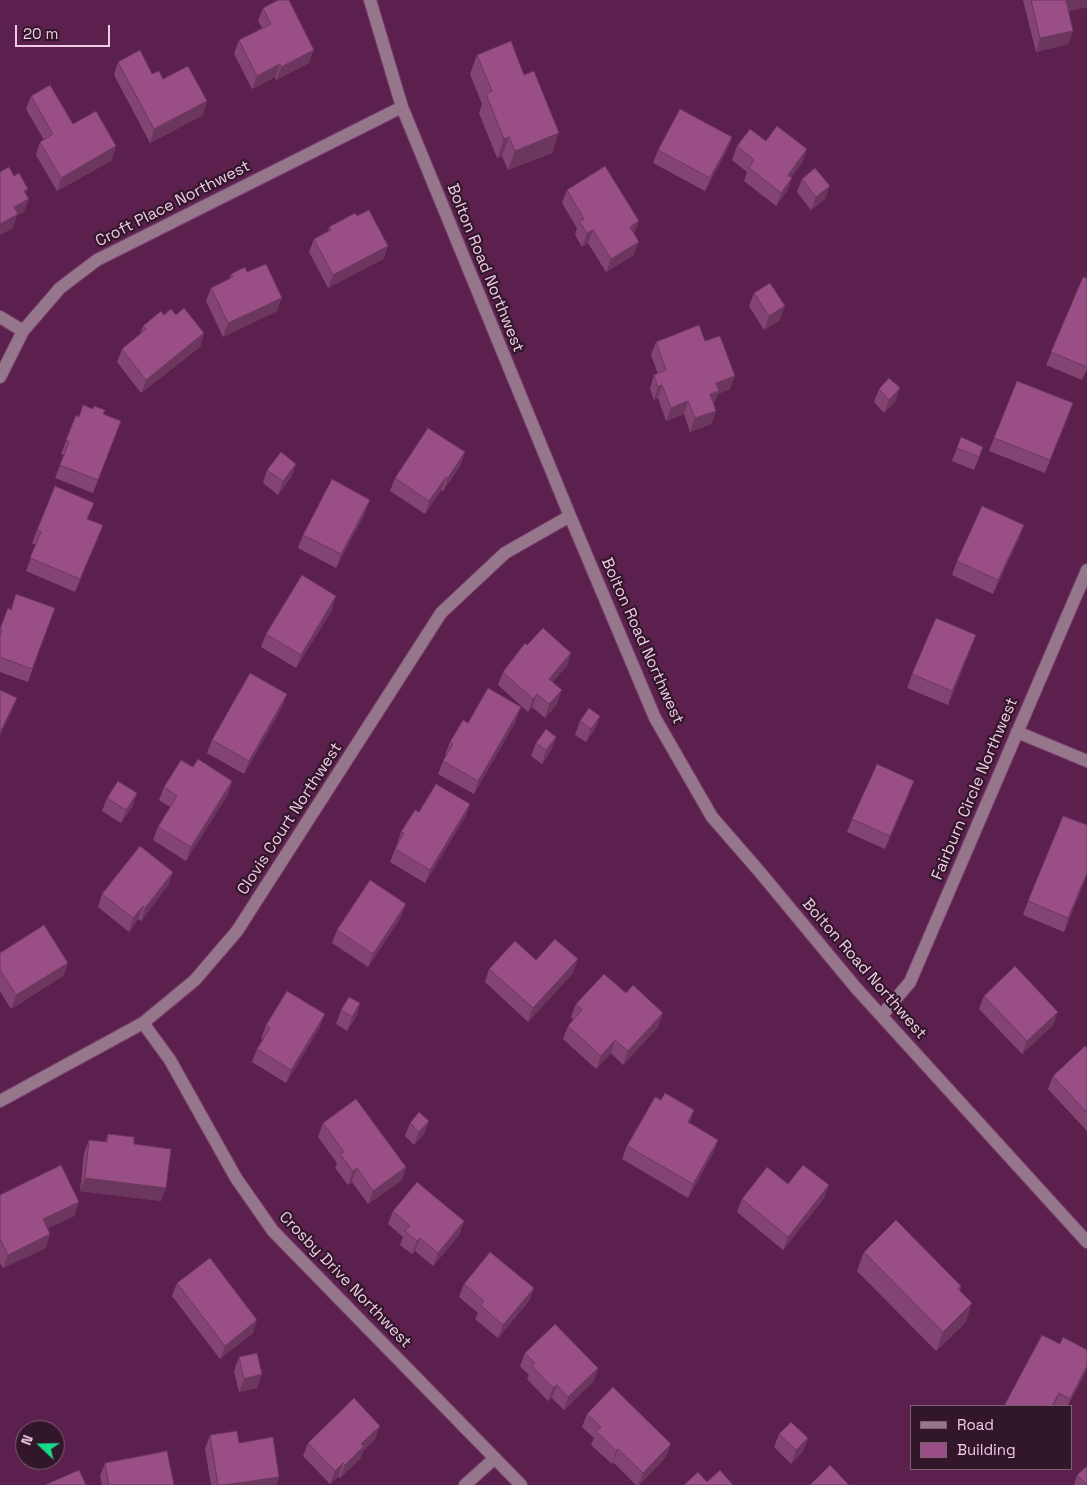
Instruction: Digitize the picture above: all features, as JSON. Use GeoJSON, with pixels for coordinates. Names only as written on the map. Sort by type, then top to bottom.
{"type":"FeatureCollection","features":[{"type":"Feature","properties":{"kind":"street","name":"Bolton Road Northwest"},"geometry":{"type":"LineString","coordinates":[[370,0],[402,107],[570,516],[655,718],[712,817],[856,988],[1087,1242]]}},
{"type":"Feature","properties":{"kind":"street","name":"Croft Place Northwest"},"geometry":{"type":"LineString","coordinates":[[0,377],[23,331],[60,288],[97,260],[402,107]]}},
{"type":"Feature","properties":{"kind":"street"},"geometry":{"type":"LineString","coordinates":[[0,317],[23,331]]}},
{"type":"Feature","properties":{"kind":"street","name":"Clovis Court Northwest"},"geometry":{"type":"LineString","coordinates":[[0,1101],[143,1022],[194,980],[237,931],[441,613],[505,553],[570,516]]}},
{"type":"Feature","properties":{"kind":"street","name":"Fairburn Circle Northwest"},"geometry":{"type":"LineString","coordinates":[[882,1015],[910,982],[1087,570]]}},
{"type":"Feature","properties":{"kind":"street"},"geometry":{"type":"LineString","coordinates":[[1017,732],[1087,761]]}},
{"type":"Feature","properties":{"kind":"street","name":"Crosby Drive Northwest"},"geometry":{"type":"LineString","coordinates":[[143,1022],[170,1060],[236,1178],[273,1231],[521,1485]]}},
{"type":"Feature","properties":{"kind":"street"},"geometry":{"type":"LineString","coordinates":[[465,1485],[495,1458]]}},
{"type":"Feature","properties":{"kind":"building"},"geometry":{"type":"Polygon","coordinates":[[[278,0],[289,0],[314,50],[281,67],[280,64],[257,76],[239,40],[271,24],[263,8],[278,0]]]}},
{"type":"Feature","properties":{"kind":"building"},"geometry":{"type":"Polygon","coordinates":[[[1031,0],[1066,0],[1073,31],[1040,38],[1031,0]]]}},
{"type":"Feature","properties":{"kind":"building"},"geometry":{"type":"Polygon","coordinates":[[[511,41],[524,75],[534,71],[559,133],[515,151],[509,137],[504,139],[486,94],[492,91],[477,55],[511,41]]]}},
{"type":"Feature","properties":{"kind":"building"},"geometry":{"type":"Polygon","coordinates":[[[140,50],[152,74],[159,71],[163,79],[188,66],[207,101],[154,129],[118,62],[140,50]]]}},
{"type":"Feature","properties":{"kind":"building"},"geometry":{"type":"Polygon","coordinates":[[[50,85],[73,124],[96,111],[116,146],[61,178],[40,142],[53,134],[31,96],[50,85]]]}},
{"type":"Feature","properties":{"kind":"building"},"geometry":{"type":"Polygon","coordinates":[[[680,109],[732,137],[710,178],[658,150],[680,109]]]}},
{"type":"Feature","properties":{"kind":"building"},"geometry":{"type":"Polygon","coordinates":[[[777,126],[807,149],[788,175],[792,178],[781,193],[749,168],[754,160],[737,146],[750,129],[766,141],[777,126]]]}},
{"type":"Feature","properties":{"kind":"building"},"geometry":{"type":"Polygon","coordinates":[[[605,166],[639,221],[630,227],[639,242],[611,259],[593,230],[587,233],[579,221],[584,219],[567,190],[605,166]]]}},
{"type":"Feature","properties":{"kind":"building"},"geometry":{"type":"Polygon","coordinates":[[[9,167],[14,176],[19,173],[28,189],[24,191],[29,199],[14,207],[18,214],[0,224],[0,172],[9,167]]]}},
{"type":"Feature","properties":{"kind":"building"},"geometry":{"type":"Polygon","coordinates":[[[815,168],[830,186],[816,197],[802,179],[815,168]]]}},
{"type":"Feature","properties":{"kind":"building"},"geometry":{"type":"Polygon","coordinates":[[[369,210],[388,246],[333,275],[314,239],[331,230],[329,227],[355,213],[357,216],[369,210]]]}},
{"type":"Feature","properties":{"kind":"building"},"geometry":{"type":"Polygon","coordinates":[[[266,264],[282,298],[228,323],[211,288],[233,277],[231,274],[245,267],[247,272],[266,264]]]}},
{"type":"Feature","properties":{"kind":"building"},"geometry":{"type":"Polygon","coordinates":[[[1083,277],[1087,278],[1087,367],[1051,352],[1083,277]]]}},
{"type":"Feature","properties":{"kind":"building"},"geometry":{"type":"Polygon","coordinates":[[[770,283],[785,306],[769,316],[754,293],[770,283]]]}},
{"type":"Feature","properties":{"kind":"building"},"geometry":{"type":"Polygon","coordinates":[[[184,308],[204,333],[146,380],[122,349],[146,329],[143,326],[161,311],[164,315],[171,309],[176,315],[184,308]]]}},
{"type":"Feature","properties":{"kind":"building"},"geometry":{"type":"Polygon","coordinates":[[[699,325],[705,341],[720,336],[735,376],[716,383],[719,391],[710,394],[716,411],[695,418],[688,401],[671,408],[662,385],[658,387],[654,375],[666,370],[656,342],[699,325]]]}},
{"type":"Feature","properties":{"kind":"building"},"geometry":{"type":"Polygon","coordinates":[[[889,378],[900,388],[889,400],[879,389],[889,378]]]}},
{"type":"Feature","properties":{"kind":"building"},"geometry":{"type":"Polygon","coordinates":[[[1017,381],[1073,403],[1050,460],[994,438],[1017,381]]]}},
{"type":"Feature","properties":{"kind":"building"},"geometry":{"type":"Polygon","coordinates":[[[83,405],[93,409],[94,406],[105,410],[103,414],[121,421],[98,480],[60,465],[69,442],[66,440],[76,415],[79,417],[83,405]]]}},
{"type":"Feature","properties":{"kind":"building"},"geometry":{"type":"Polygon","coordinates":[[[428,428],[465,452],[448,478],[446,477],[429,501],[395,478],[428,428]]]}},
{"type":"Feature","properties":{"kind":"building"},"geometry":{"type":"Polygon","coordinates":[[[961,437],[983,447],[979,457],[957,448],[961,437]]]}},
{"type":"Feature","properties":{"kind":"building"},"geometry":{"type":"Polygon","coordinates":[[[281,452],[296,464],[283,481],[267,470],[281,452]]]}},
{"type":"Feature","properties":{"kind":"building"},"geometry":{"type":"Polygon","coordinates":[[[332,479],[370,500],[341,554],[303,535],[332,479]]]}},
{"type":"Feature","properties":{"kind":"building"},"geometry":{"type":"Polygon","coordinates":[[[55,486],[94,503],[87,519],[103,525],[80,579],[30,558],[41,532],[37,530],[55,486]]]}},
{"type":"Feature","properties":{"kind":"building"},"geometry":{"type":"Polygon","coordinates":[[[982,506],[1024,525],[998,580],[957,561],[982,506]]]}},
{"type":"Feature","properties":{"kind":"building"},"geometry":{"type":"Polygon","coordinates":[[[302,575],[336,596],[301,655],[266,634],[302,575]]]}},
{"type":"Feature","properties":{"kind":"building"},"geometry":{"type":"Polygon","coordinates":[[[16,594],[55,608],[32,669],[0,657],[0,636],[2,630],[0,629],[8,608],[11,610],[16,594]]]}},
{"type":"Feature","properties":{"kind":"building"},"geometry":{"type":"Polygon","coordinates":[[[936,618],[976,635],[952,691],[912,674],[936,618]]]}},
{"type":"Feature","properties":{"kind":"building"},"geometry":{"type":"Polygon","coordinates":[[[543,628],[571,653],[549,679],[562,690],[549,704],[537,694],[533,699],[503,672],[525,643],[527,645],[543,628]]]}},
{"type":"Feature","properties":{"kind":"building"},"geometry":{"type":"Polygon","coordinates":[[[250,673],[287,694],[249,761],[212,740],[250,673]]]}},
{"type":"Feature","properties":{"kind":"building"},"geometry":{"type":"Polygon","coordinates":[[[488,688],[521,707],[478,781],[443,761],[453,744],[450,742],[463,720],[468,723],[488,688]]]}},
{"type":"Feature","properties":{"kind":"building"},"geometry":{"type":"Polygon","coordinates":[[[0,690],[17,698],[0,732],[0,690]]]}},
{"type":"Feature","properties":{"kind":"building"},"geometry":{"type":"Polygon","coordinates":[[[589,708],[600,716],[591,729],[580,721],[589,708]]]}},
{"type":"Feature","properties":{"kind":"building"},"geometry":{"type":"Polygon","coordinates":[[[546,729],[556,737],[546,750],[536,743],[546,729]]]}},
{"type":"Feature","properties":{"kind":"building"},"geometry":{"type":"Polygon","coordinates":[[[198,759],[232,781],[191,847],[158,827],[177,796],[164,787],[181,760],[193,767],[198,759]]]}},
{"type":"Feature","properties":{"kind":"building"},"geometry":{"type":"Polygon","coordinates":[[[877,764],[914,781],[890,836],[852,819],[877,764]]]}},
{"type":"Feature","properties":{"kind":"building"},"geometry":{"type":"Polygon","coordinates":[[[118,781],[137,793],[126,810],[107,798],[118,781]]]}},
{"type":"Feature","properties":{"kind":"building"},"geometry":{"type":"Polygon","coordinates":[[[436,784],[470,804],[430,870],[395,849],[404,833],[401,832],[415,810],[419,812],[436,784]]]}},
{"type":"Feature","properties":{"kind":"building"},"geometry":{"type":"Polygon","coordinates":[[[1063,816],[1087,825],[1087,873],[1068,918],[1028,901],[1063,816]]]}},
{"type":"Feature","properties":{"kind":"building"},"geometry":{"type":"Polygon","coordinates":[[[140,846],[173,872],[145,908],[143,906],[133,918],[102,894],[140,846]]]}},
{"type":"Feature","properties":{"kind":"building"},"geometry":{"type":"Polygon","coordinates":[[[370,880],[406,904],[373,954],[337,930],[370,880]]]}},
{"type":"Feature","properties":{"kind":"building"},"geometry":{"type":"Polygon","coordinates":[[[44,925],[68,963],[16,995],[0,970],[0,953],[44,925]]]}},
{"type":"Feature","properties":{"kind":"building"},"geometry":{"type":"Polygon","coordinates":[[[555,939],[578,959],[533,1008],[489,969],[515,941],[536,960],[555,939]]]}},
{"type":"Feature","properties":{"kind":"building"},"geometry":{"type":"Polygon","coordinates":[[[1015,966],[1058,1012],[1027,1041],[984,996],[1015,966]]]}},
{"type":"Feature","properties":{"kind":"building"},"geometry":{"type":"Polygon","coordinates":[[[604,974],[626,993],[633,985],[663,1013],[628,1051],[615,1040],[601,1056],[568,1026],[582,1010],[576,1004],[604,974]]]}},
{"type":"Feature","properties":{"kind":"building"},"geometry":{"type":"Polygon","coordinates":[[[287,991],[325,1014],[291,1070],[257,1049],[270,1028],[266,1025],[287,991]]]}},
{"type":"Feature","properties":{"kind":"building"},"geometry":{"type":"Polygon","coordinates":[[[349,997],[360,1003],[352,1017],[341,1010],[349,997]]]}},
{"type":"Feature","properties":{"kind":"building"},"geometry":{"type":"Polygon","coordinates":[[[1085,1046],[1087,1048],[1087,1113],[1053,1076],[1085,1046]]]}},
{"type":"Feature","properties":{"kind":"building"},"geometry":{"type":"Polygon","coordinates":[[[665,1093],[694,1110],[688,1122],[718,1140],[693,1184],[627,1146],[655,1097],[661,1100],[665,1093]]]}},
{"type":"Feature","properties":{"kind":"building"},"geometry":{"type":"Polygon","coordinates":[[[356,1099],[406,1167],[373,1191],[357,1168],[353,1171],[340,1154],[344,1152],[323,1123],[356,1099]]]}},
{"type":"Feature","properties":{"kind":"building"},"geometry":{"type":"Polygon","coordinates":[[[419,1112],[429,1121],[419,1132],[410,1123],[419,1112]]]}},
{"type":"Feature","properties":{"kind":"building"},"geometry":{"type":"Polygon","coordinates":[[[108,1134],[134,1137],[134,1144],[171,1149],[166,1188],[85,1178],[89,1140],[107,1142],[108,1134]]]}},
{"type":"Feature","properties":{"kind":"building"},"geometry":{"type":"Polygon","coordinates":[[[61,1165],[79,1202],[43,1219],[50,1234],[8,1255],[0,1239],[0,1195],[61,1165]]]}},
{"type":"Feature","properties":{"kind":"building"},"geometry":{"type":"Polygon","coordinates":[[[803,1165],[829,1185],[788,1237],[742,1199],[767,1167],[788,1184],[803,1165]]]}},
{"type":"Feature","properties":{"kind":"building"},"geometry":{"type":"Polygon","coordinates":[[[417,1182],[464,1221],[438,1253],[420,1238],[417,1241],[405,1231],[410,1226],[393,1211],[417,1182]]]}},
{"type":"Feature","properties":{"kind":"building"},"geometry":{"type":"Polygon","coordinates":[[[896,1220],[961,1286],[958,1289],[972,1303],[943,1332],[864,1252],[896,1220]]]}},
{"type":"Feature","properties":{"kind":"building"},"geometry":{"type":"Polygon","coordinates":[[[490,1252],[534,1288],[503,1325],[480,1305],[484,1301],[464,1284],[490,1252]]]}},
{"type":"Feature","properties":{"kind":"building"},"geometry":{"type":"Polygon","coordinates":[[[210,1258],[257,1320],[225,1346],[177,1283],[210,1258]]]}},
{"type":"Feature","properties":{"kind":"building"},"geometry":{"type":"Polygon","coordinates":[[[555,1324],[598,1368],[568,1397],[557,1385],[553,1388],[532,1366],[535,1363],[525,1353],[555,1324]]]}},
{"type":"Feature","properties":{"kind":"building"},"geometry":{"type":"Polygon","coordinates":[[[1042,1335],[1060,1344],[1063,1337],[1087,1350],[1087,1366],[1070,1399],[1059,1393],[1053,1405],[1005,1405],[1042,1335]]]}},
{"type":"Feature","properties":{"kind":"building"},"geometry":{"type":"Polygon","coordinates":[[[257,1353],[262,1374],[244,1379],[239,1357],[257,1353]]]}},
{"type":"Feature","properties":{"kind":"building"},"geometry":{"type":"Polygon","coordinates":[[[613,1387],[671,1444],[643,1473],[618,1449],[616,1451],[596,1431],[601,1427],[587,1414],[613,1387]]]}},
{"type":"Feature","properties":{"kind":"building"},"geometry":{"type":"Polygon","coordinates":[[[354,1398],[380,1426],[361,1444],[364,1446],[345,1465],[343,1463],[335,1471],[308,1443],[354,1398]]]}},
{"type":"Feature","properties":{"kind":"building"},"geometry":{"type":"Polygon","coordinates":[[[791,1422],[808,1438],[796,1450],[779,1434],[791,1422]]]}},
{"type":"Feature","properties":{"kind":"building"},"geometry":{"type":"Polygon","coordinates":[[[237,1431],[239,1443],[273,1437],[279,1477],[218,1485],[210,1435],[237,1431]]]}},
{"type":"Feature","properties":{"kind":"building"},"geometry":{"type":"Polygon","coordinates":[[[167,1451],[174,1485],[109,1485],[105,1463],[167,1451]]]}},
{"type":"Feature","properties":{"kind":"building"},"geometry":{"type":"Polygon","coordinates":[[[830,1465],[849,1485],[810,1485],[830,1465]]]}},
{"type":"Feature","properties":{"kind":"building"},"geometry":{"type":"Polygon","coordinates":[[[1087,1466],[1087,1485],[1077,1475],[1087,1466]]]}},
{"type":"Feature","properties":{"kind":"building"},"geometry":{"type":"Polygon","coordinates":[[[79,1470],[86,1485],[45,1485],[79,1470]]]}},
{"type":"Feature","properties":{"kind":"building"},"geometry":{"type":"Polygon","coordinates":[[[720,1470],[733,1485],[684,1485],[698,1472],[707,1482],[720,1470]]]}}]}
